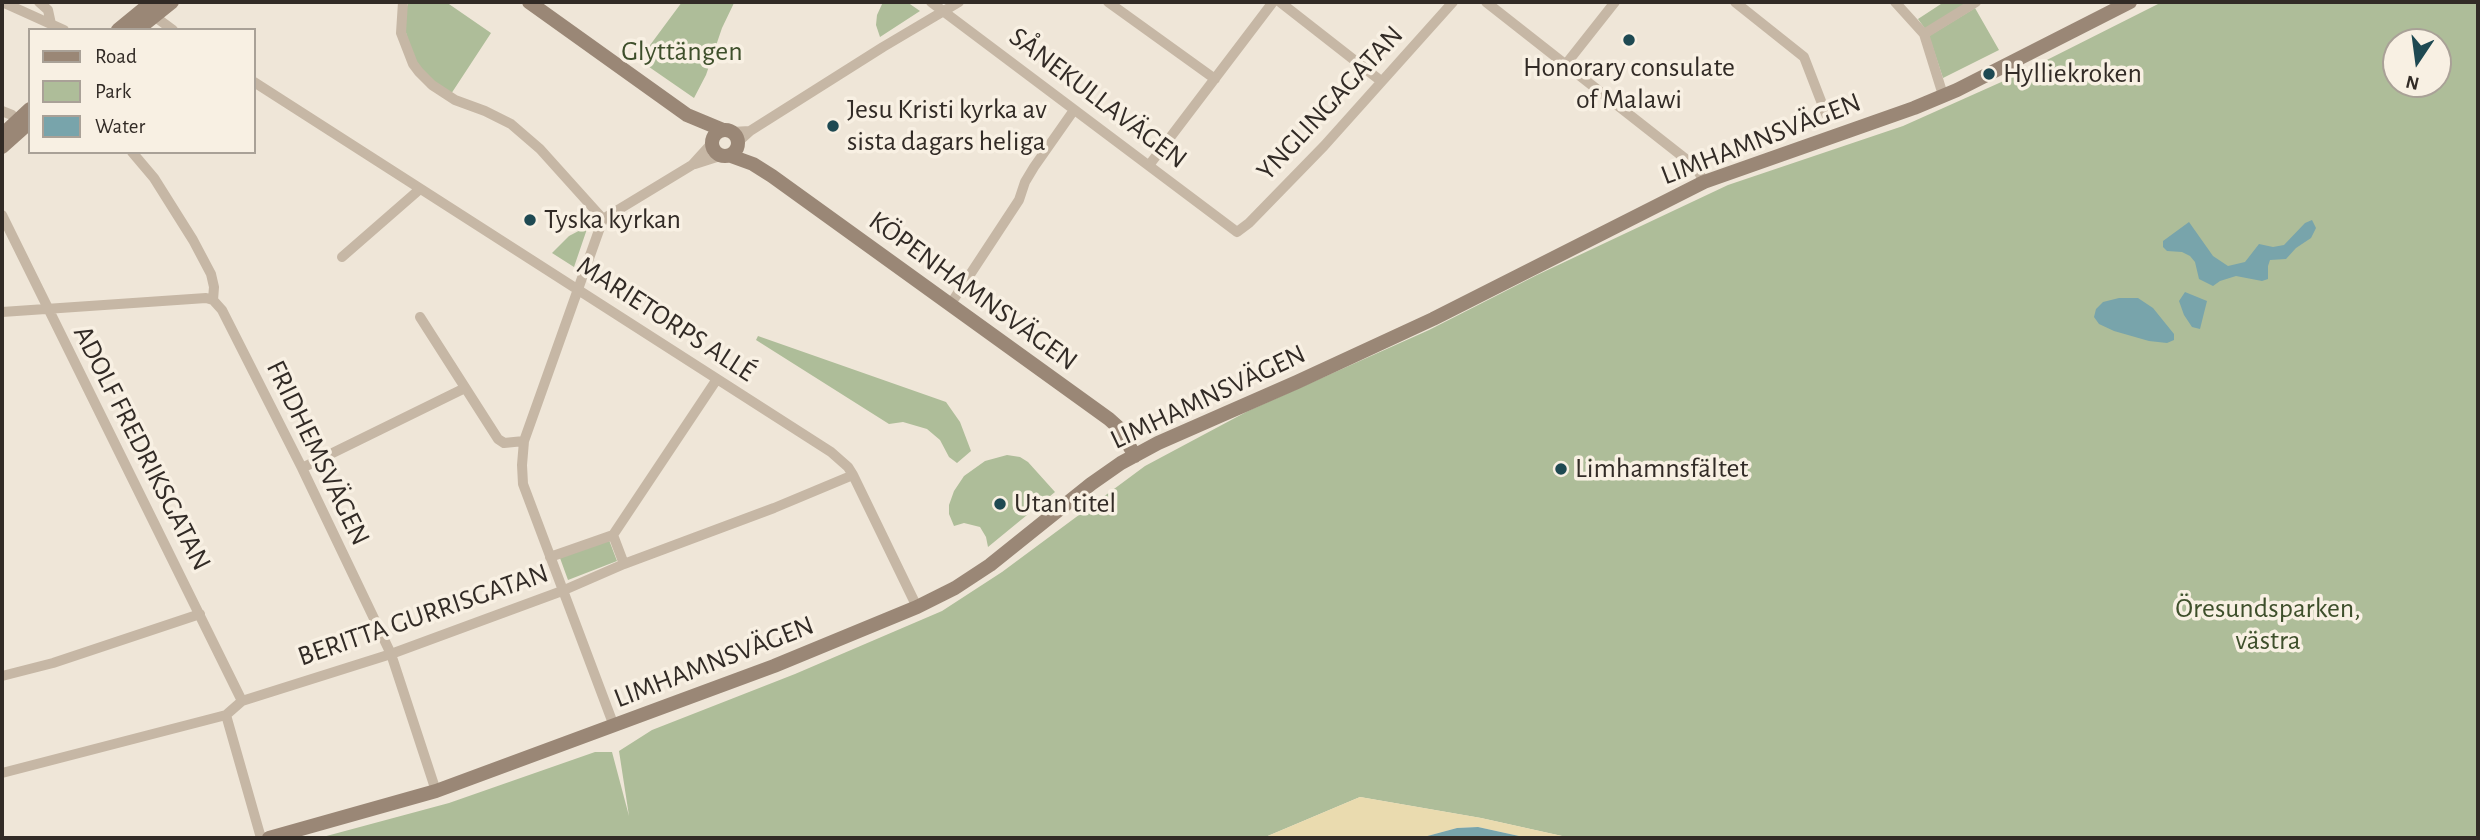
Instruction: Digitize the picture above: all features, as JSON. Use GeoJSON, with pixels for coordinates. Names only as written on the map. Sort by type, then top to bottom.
{"type":"FeatureCollection","features":[{"type":"Feature","properties":{"kind":"main road"},"geometry":{"type":"LineString","coordinates":[[121,28],[150,8],[172,2]]}},
{"type":"Feature","properties":{"kind":"main road","name":"KÖPENHAMNSVÄGEN"},"geometry":{"type":"LineString","coordinates":[[529,2],[687,114],[736,135],[772,176]]}},
{"type":"Feature","properties":{"kind":"main road","name":"LIMHAMNSVÄGEN"},"geometry":{"type":"LineString","coordinates":[[270,838],[436,791],[841,640],[917,607],[955,588],[990,565],[1091,484],[1168,438],[1433,319],[1704,182],[1943,95],[2130,2]]}},
{"type":"Feature","properties":{"kind":"main road"},"geometry":{"type":"LineString","coordinates":[[138,28],[150,8]]}},
{"type":"Feature","properties":{"kind":"main road","name":"KÖPENHAMNSVÄGEN"},"geometry":{"type":"LineString","coordinates":[[687,114],[719,149],[772,176],[1109,419],[1119,428],[1135,456]]}},
{"type":"Feature","properties":{"kind":"main road"},"geometry":{"type":"LineString","coordinates":[[2,135],[24,123]]}},
{"type":"Feature","properties":{"kind":"main road"},"geometry":{"type":"LineString","coordinates":[[2,147],[24,123]]}},
{"type":"Feature","properties":{"kind":"main road"},"geometry":{"type":"LineString","coordinates":[[716,134],[736,135],[737,150],[719,149],[716,134]]}},
{"type":"Feature","properties":{"kind":"street"},"geometry":{"type":"LineString","coordinates":[[2,2],[60,28]]}},
{"type":"Feature","properties":{"kind":"street"},"geometry":{"type":"LineString","coordinates":[[39,2],[48,9],[51,24]]}},
{"type":"Feature","properties":{"kind":"street"},"geometry":{"type":"LineString","coordinates":[[403,2],[401,33],[419,72],[432,85],[455,100],[511,124],[540,149],[603,219]]}},
{"type":"Feature","properties":{"kind":"street","name":"SÅNEKULLAVÄGEN"},"geometry":{"type":"LineString","coordinates":[[932,2],[1237,232]]}},
{"type":"Feature","properties":{"kind":"street"},"geometry":{"type":"LineString","coordinates":[[736,135],[959,2]]}},
{"type":"Feature","properties":{"kind":"street"},"geometry":{"type":"LineString","coordinates":[[1108,2],[1215,79]]}},
{"type":"Feature","properties":{"kind":"street"},"geometry":{"type":"LineString","coordinates":[[1150,164],[1273,2]]}},
{"type":"Feature","properties":{"kind":"street"},"geometry":{"type":"LineString","coordinates":[[1280,2],[1381,81]]}},
{"type":"Feature","properties":{"kind":"street","name":"YNGLINGAGATAN"},"geometry":{"type":"LineString","coordinates":[[1237,232],[1324,146],[1453,2]]}},
{"type":"Feature","properties":{"kind":"street"},"geometry":{"type":"LineString","coordinates":[[1486,2],[1696,167],[1704,182]]}},
{"type":"Feature","properties":{"kind":"street"},"geometry":{"type":"LineString","coordinates":[[1566,64],[1615,2]]}},
{"type":"Feature","properties":{"kind":"street"},"geometry":{"type":"LineString","coordinates":[[1735,2],[1804,57],[1815,102],[1826,114]]}},
{"type":"Feature","properties":{"kind":"street"},"geometry":{"type":"LineString","coordinates":[[1895,2],[1924,34],[1943,95]]}},
{"type":"Feature","properties":{"kind":"street"},"geometry":{"type":"LineString","coordinates":[[1924,34],[1976,2]]}},
{"type":"Feature","properties":{"kind":"street"},"geometry":{"type":"LineString","coordinates":[[150,8],[171,28]]}},
{"type":"Feature","properties":{"kind":"street","name":"MARIETORPS ALLÉ"},"geometry":{"type":"LineString","coordinates":[[256,83],[831,452],[853,475],[917,607]]}},
{"type":"Feature","properties":{"kind":"street"},"geometry":{"type":"LineString","coordinates":[[950,304],[1019,200],[1034,167],[1074,110]]}},
{"type":"Feature","properties":{"kind":"street"},"geometry":{"type":"LineString","coordinates":[[2,111],[24,123]]}},
{"type":"Feature","properties":{"kind":"street"},"geometry":{"type":"LineString","coordinates":[[614,726],[523,484],[524,441],[603,219],[719,149]]}},
{"type":"Feature","properties":{"kind":"street","name":"FRIDHEMSVÄGEN"},"geometry":{"type":"LineString","coordinates":[[134,154],[194,240],[211,274],[213,300],[222,310],[302,468],[391,654],[436,791]]}},
{"type":"Feature","properties":{"kind":"street"},"geometry":{"type":"LineString","coordinates":[[342,257],[420,188]]}},
{"type":"Feature","properties":{"kind":"street","name":"ADOLF FREDRIKSGATAN"},"geometry":{"type":"LineString","coordinates":[[2,215],[242,701]]}},
{"type":"Feature","properties":{"kind":"street"},"geometry":{"type":"LineString","coordinates":[[2,312],[206,298],[213,300]]}},
{"type":"Feature","properties":{"kind":"street"},"geometry":{"type":"LineString","coordinates":[[419,317],[498,439],[504,443],[524,441]]}},
{"type":"Feature","properties":{"kind":"street"},"geometry":{"type":"LineString","coordinates":[[551,557],[613,535],[717,379]]}},
{"type":"Feature","properties":{"kind":"street"},"geometry":{"type":"LineString","coordinates":[[302,468],[464,388]]}},
{"type":"Feature","properties":{"kind":"street","name":"BERITTA GURRISGATAN"},"geometry":{"type":"LineString","coordinates":[[2,773],[226,715],[242,701],[391,654],[562,591],[624,564],[774,508],[853,475]]}},
{"type":"Feature","properties":{"kind":"street"},"geometry":{"type":"LineString","coordinates":[[613,535],[624,564]]}},
{"type":"Feature","properties":{"kind":"street"},"geometry":{"type":"LineString","coordinates":[[2,676],[53,663],[200,614]]}},
{"type":"Feature","properties":{"kind":"street"},"geometry":{"type":"LineString","coordinates":[[226,715],[261,838]]}},
{"type":"Feature","properties":{"kind":"green space"},"geometry":{"type":"Polygon","coordinates":[[[409,2],[446,2],[491,33],[451,94],[433,82],[415,62],[406,33],[406,9],[409,2]]]}},
{"type":"Feature","properties":{"kind":"green space","name":"Glyttängen"},"geometry":{"type":"Polygon","coordinates":[[[682,2],[734,3],[722,28],[706,75],[694,98],[639,60],[682,2]]]}},
{"type":"Feature","properties":{"kind":"green space"},"geometry":{"type":"Polygon","coordinates":[[[883,2],[907,2],[920,11],[880,37],[876,25],[883,2]]]}},
{"type":"Feature","properties":{"kind":"green space"},"geometry":{"type":"Polygon","coordinates":[[[1944,2],[1966,3],[1926,30],[1918,19],[1944,2]]]}},
{"type":"Feature","properties":{"kind":"green space","name":"Öresundsparken, västra"},"geometry":{"type":"Polygon","coordinates":[[[2162,2],[2478,2],[2478,838],[1571,838],[1481,818],[1360,797],[1263,838],[319,838],[449,803],[595,752],[612,752],[629,816],[619,751],[652,730],[795,674],[942,611],[1002,572],[1145,466],[1248,411],[1429,330],[1537,275],[1728,185],[1903,126],[2017,75],[2162,2]]]}},
{"type":"Feature","properties":{"kind":"green space"},"geometry":{"type":"Polygon","coordinates":[[[1975,8],[1999,50],[1943,78],[1929,36],[1975,8]]]}},
{"type":"Feature","properties":{"kind":"green space"},"geometry":{"type":"Polygon","coordinates":[[[588,226],[574,267],[552,253],[569,236],[588,226]]]}},
{"type":"Feature","properties":{"kind":"green space"},"geometry":{"type":"Polygon","coordinates":[[[758,336],[946,402],[960,422],[971,451],[957,463],[949,457],[940,440],[927,429],[903,422],[889,424],[756,340],[758,336]]]}},
{"type":"Feature","properties":{"kind":"green space"},"geometry":{"type":"Polygon","coordinates":[[[1007,455],[1020,457],[1028,462],[1055,492],[988,547],[980,527],[964,523],[954,526],[949,505],[964,476],[985,461],[1007,455]]]}},
{"type":"Feature","properties":{"kind":"green space"},"geometry":{"type":"Polygon","coordinates":[[[609,540],[617,561],[568,580],[560,558],[609,540]]]}},
{"type":"Feature","properties":{"kind":"sand"},"geometry":{"type":"Polygon","coordinates":[[[1360,797],[1481,818],[1571,838],[1528,838],[1478,827],[1457,828],[1420,838],[1263,838],[1360,797]]]}},
{"type":"Feature","properties":{"kind":"water"},"geometry":{"type":"Polygon","coordinates":[[[2312,220],[2316,228],[2311,238],[2286,259],[2270,260],[2268,279],[2262,281],[2236,276],[2213,286],[2199,279],[2195,262],[2190,256],[2182,252],[2167,251],[2163,247],[2163,241],[2189,222],[2213,256],[2228,266],[2245,262],[2259,244],[2273,247],[2284,245],[2305,223],[2312,220]]]}},
{"type":"Feature","properties":{"kind":"water"},"geometry":{"type":"Polygon","coordinates":[[[2185,292],[2207,301],[2200,329],[2192,327],[2184,315],[2179,301],[2185,292]]]}},
{"type":"Feature","properties":{"kind":"water"},"geometry":{"type":"Polygon","coordinates":[[[2119,298],[2138,298],[2153,308],[2174,334],[2174,340],[2167,343],[2149,341],[2099,324],[2094,317],[2096,309],[2103,302],[2119,298]]]}},
{"type":"Feature","properties":{"kind":"water"},"geometry":{"type":"Polygon","coordinates":[[[1478,827],[1528,838],[1420,838],[1457,828],[1478,827]]]}},
{"type":"Feature","properties":{"kind":"place","name":"Honorary consulate of Malawi"},"geometry":{"type":"Point","coordinates":[1629,40]}},
{"type":"Feature","properties":{"kind":"place","name":"Hylliekroken"},"geometry":{"type":"Point","coordinates":[1989,74]}},
{"type":"Feature","properties":{"kind":"place","name":"Jesu Kristi kyrka av sista dagars heliga"},"geometry":{"type":"Point","coordinates":[833,126]}},
{"type":"Feature","properties":{"kind":"place","name":"Tyska kyrkan"},"geometry":{"type":"Point","coordinates":[530,220]}},
{"type":"Feature","properties":{"kind":"place","name":"Limhamnsfältet"},"geometry":{"type":"Point","coordinates":[1561,469]}},
{"type":"Feature","properties":{"kind":"place","name":"Utan titel"},"geometry":{"type":"Point","coordinates":[1000,504]}}]}
